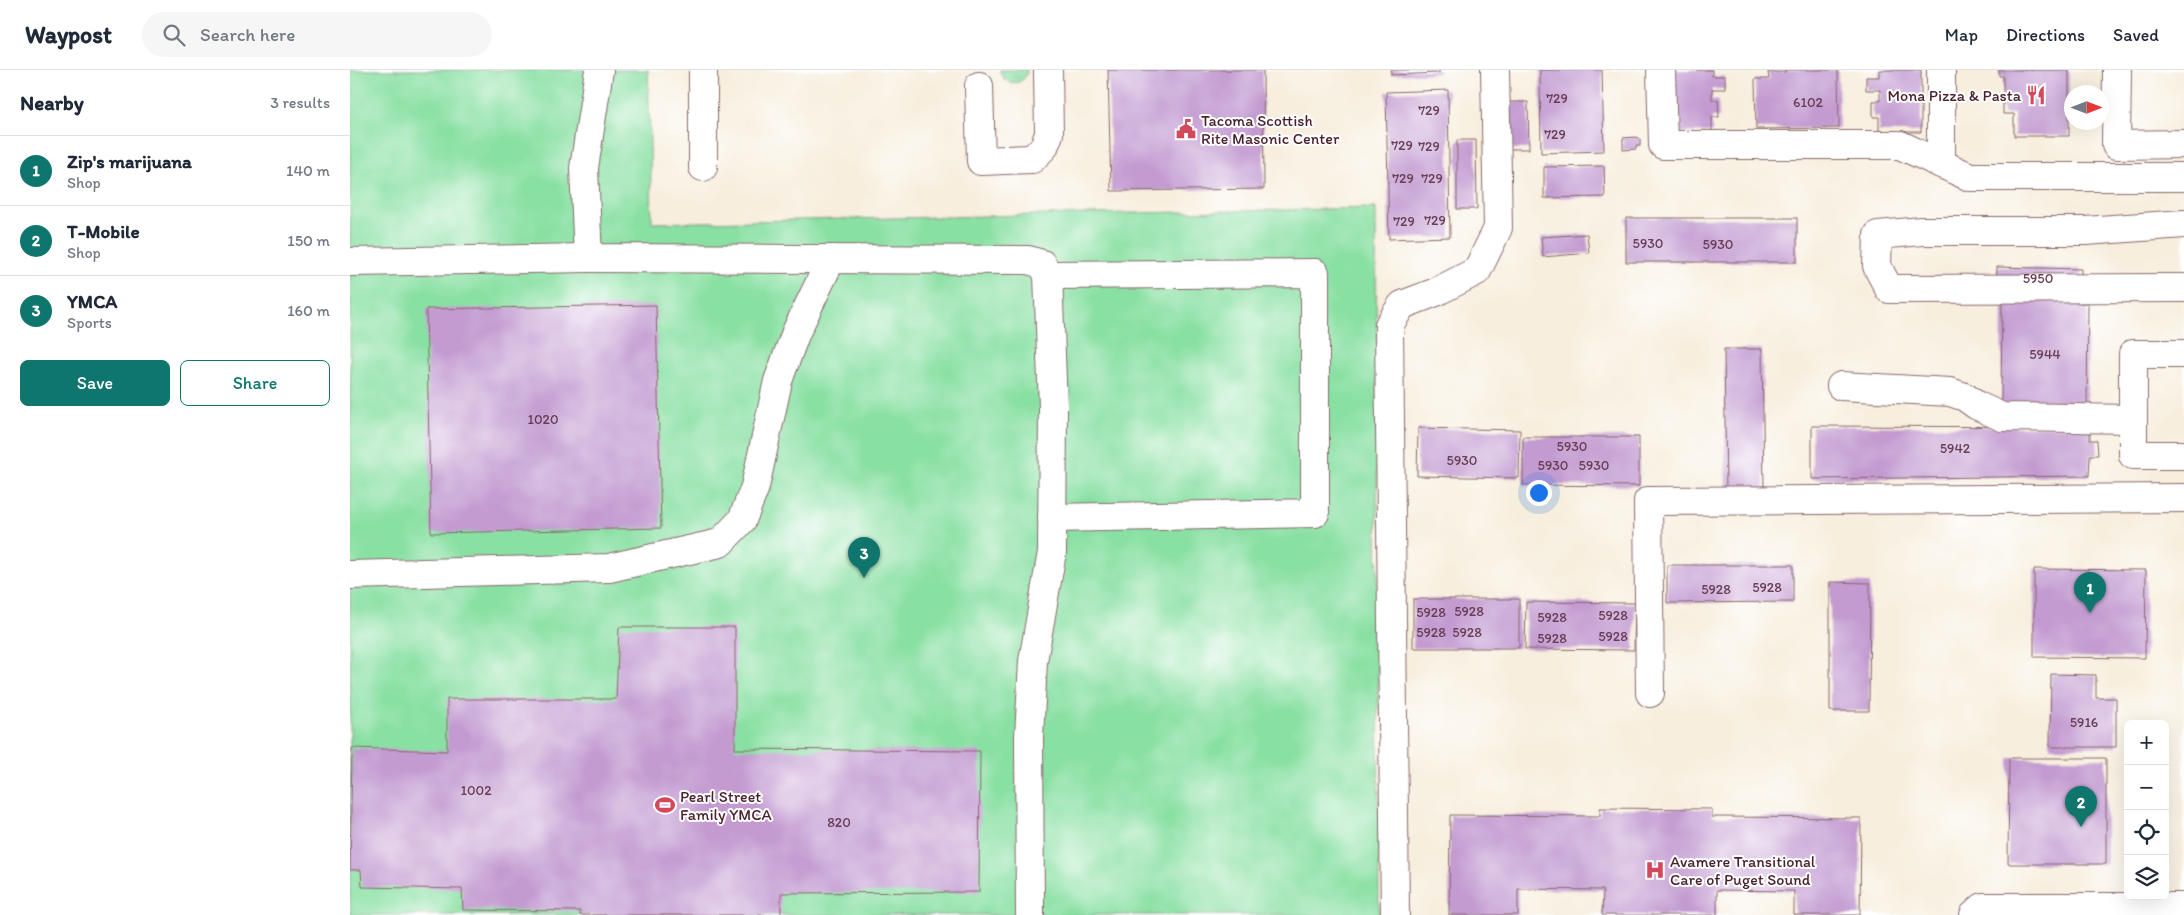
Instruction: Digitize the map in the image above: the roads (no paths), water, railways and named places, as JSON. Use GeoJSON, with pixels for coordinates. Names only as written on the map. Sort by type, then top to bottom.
{"type":"FeatureCollection","features":[{"type":"Feature","properties":{"kind":"lane"},"geometry":{"type":"LineString","coordinates":[[588,258],[584,168],[599,70]]}},
{"type":"Feature","properties":{"kind":"lane"},"geometry":{"type":"LineString","coordinates":[[702,167],[703,70]]}},
{"type":"Feature","properties":{"kind":"lane"},"geometry":{"type":"LineString","coordinates":[[978,86],[981,162],[1032,159],[1044,147],[1049,134],[1048,70]]}},
{"type":"Feature","properties":{"kind":"lane"},"geometry":{"type":"LineString","coordinates":[[1395,915],[1389,325],[1402,305],[1436,292],[1477,271],[1498,228],[1495,70]]}},
{"type":"Feature","properties":{"kind":"lane"},"geometry":{"type":"LineString","coordinates":[[1661,70],[1663,145],[1900,145],[1970,177],[2184,178]]}},
{"type":"Feature","properties":{"kind":"lane"},"geometry":{"type":"LineString","coordinates":[[1941,70],[1941,164]]}},
{"type":"Feature","properties":{"kind":"lane"},"geometry":{"type":"LineString","coordinates":[[2117,70],[2116,145],[2184,144]]}},
{"type":"Feature","properties":{"kind":"lane"},"geometry":{"type":"LineString","coordinates":[[2184,224],[2157,224],[2085,231],[1922,231],[1878,235],[1877,266],[1889,289],[1996,287],[2184,288]]}},
{"type":"Feature","properties":{"kind":"lane"},"geometry":{"type":"LineString","coordinates":[[350,262],[588,258],[1028,260],[1042,264],[1048,275],[1052,407],[1052,552],[1032,661],[1029,737],[1030,915]]}},
{"type":"Feature","properties":{"kind":"lane"},"geometry":{"type":"LineString","coordinates":[[350,576],[608,568],[720,543],[742,520],[755,487],[778,381],[796,332],[831,259]]}},
{"type":"Feature","properties":{"kind":"lane"},"geometry":{"type":"LineString","coordinates":[[1048,275],[1315,273],[1315,513],[1052,518]]}},
{"type":"Feature","properties":{"kind":"lane"},"geometry":{"type":"LineString","coordinates":[[2184,354],[2133,354],[2133,455],[2184,455]]}},
{"type":"Feature","properties":{"kind":"lane"},"geometry":{"type":"LineString","coordinates":[[1841,386],[1950,392],[1965,397],[1976,406],[2002,417],[2133,419]]}},
{"type":"Feature","properties":{"kind":"lane"},"geometry":{"type":"LineString","coordinates":[[1650,692],[1648,502],[2184,498]]}},
{"type":"Feature","properties":{"kind":"lane"},"geometry":{"type":"LineString","coordinates":[[1974,915],[1983,907],[2184,907]]}},
{"type":"Feature","properties":{"kind":"place","name":"Mona Pizza & Pasta"},"geometry":{"type":"Point","coordinates":[2036,95]}},
{"type":"Feature","properties":{"kind":"place","name":"Tacoma Scottish Rite Masonic Center"},"geometry":{"type":"Point","coordinates":[1186,129]}},
{"type":"Feature","properties":{"kind":"place","name":"YMCA"},"geometry":{"type":"Point","coordinates":[864,578]}},
{"type":"Feature","properties":{"kind":"place","name":"Zip's marijuana"},"geometry":{"type":"Point","coordinates":[2090,613]}},
{"type":"Feature","properties":{"kind":"place","name":"Pearl Street Family YMCA"},"geometry":{"type":"Point","coordinates":[665,805]}},
{"type":"Feature","properties":{"kind":"place","name":"T-Mobile"},"geometry":{"type":"Point","coordinates":[2081,827]}},
{"type":"Feature","properties":{"kind":"place","name":"Avamere Transitional Care of Puget Sound"},"geometry":{"type":"Point","coordinates":[1655,870]}}]}
